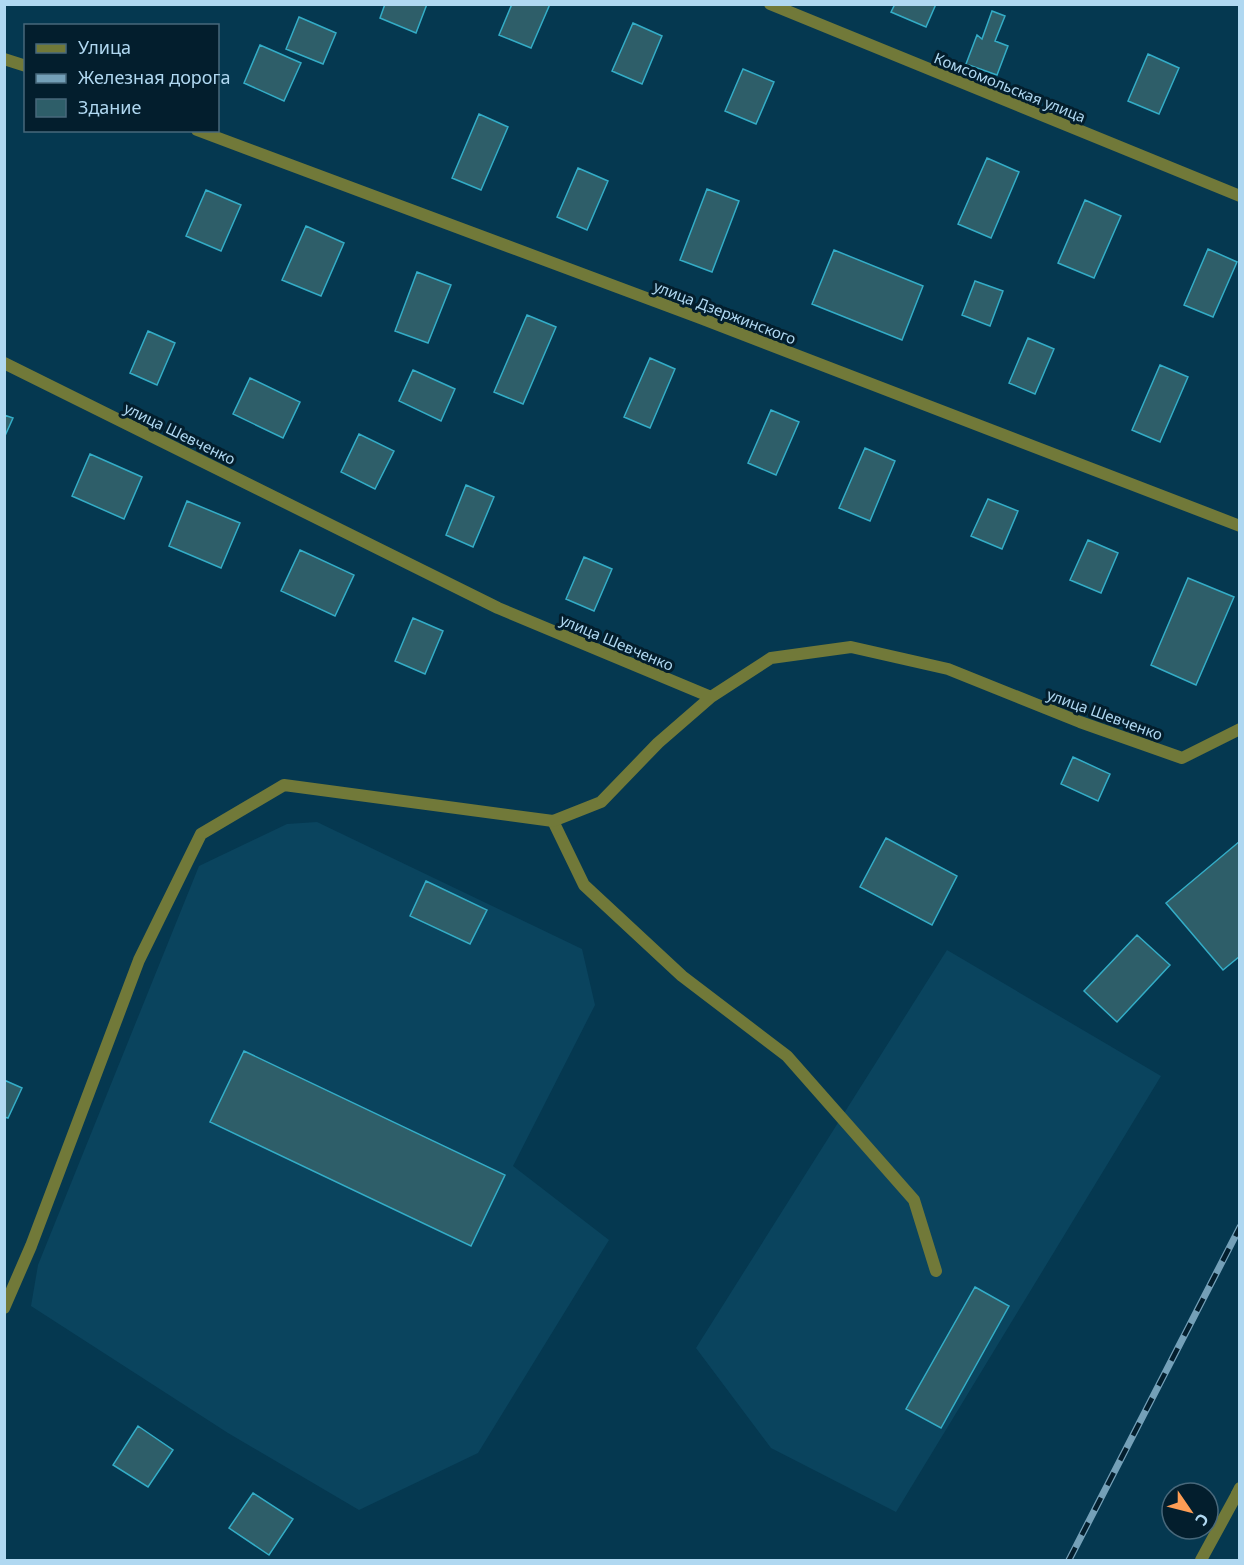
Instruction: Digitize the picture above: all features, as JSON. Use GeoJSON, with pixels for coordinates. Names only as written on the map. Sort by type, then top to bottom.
{"type":"FeatureCollection","features":[{"type":"Feature","properties":{"kind":"street","name":"Комсомольская улица"},"geometry":{"type":"LineString","coordinates":[[770,4],[1239,196]]}},
{"type":"Feature","properties":{"kind":"street"},"geometry":{"type":"LineString","coordinates":[[4,59],[24,65]]}},
{"type":"Feature","properties":{"kind":"street","name":"улица Дзержинского"},"geometry":{"type":"LineString","coordinates":[[202,132],[700,318],[1239,526]]}},
{"type":"Feature","properties":{"kind":"street","name":"улица Шевченко"},"geometry":{"type":"LineString","coordinates":[[4,363],[498,608],[711,697],[771,658],[851,647],[948,669],[1080,722],[1182,758],[1239,729]]}},
{"type":"Feature","properties":{"kind":"street"},"geometry":{"type":"LineString","coordinates":[[4,1308],[31,1246],[139,960],[201,834],[284,785],[553,821],[602,802],[658,743],[711,697]]}},
{"type":"Feature","properties":{"kind":"street"},"geometry":{"type":"LineString","coordinates":[[553,821],[584,885],[682,976],[787,1056],[914,1200],[936,1271]]}},
{"type":"Feature","properties":{"kind":"street"},"geometry":{"type":"LineString","coordinates":[[1201,1560],[1239,1493]]}},
{"type":"Feature","properties":{"kind":"shaded area"},"geometry":{"type":"Polygon","coordinates":[[[317,822],[582,949],[595,1005],[513,1166],[609,1240],[478,1453],[359,1510],[228,1433],[31,1306],[38,1265],[199,866],[287,824],[317,822]]]}},
{"type":"Feature","properties":{"kind":"shaded area"},"geometry":{"type":"Polygon","coordinates":[[[947,950],[1161,1076],[896,1512],[771,1448],[696,1348],[947,950]]]}},
{"type":"Feature","properties":{"kind":"building"},"geometry":{"type":"Polygon","coordinates":[[[385,4],[427,4],[416,33],[380,18],[385,4]]]}},
{"type":"Feature","properties":{"kind":"building"},"geometry":{"type":"Polygon","coordinates":[[[512,4],[550,4],[531,48],[499,35],[512,4]]]}},
{"type":"Feature","properties":{"kind":"building"},"geometry":{"type":"Polygon","coordinates":[[[895,4],[936,4],[926,27],[891,12],[895,4]]]}},
{"type":"Feature","properties":{"kind":"building"},"geometry":{"type":"Polygon","coordinates":[[[992,11],[1005,16],[995,41],[1008,46],[997,75],[966,64],[977,35],[982,39],[992,11]]]}},
{"type":"Feature","properties":{"kind":"building"},"geometry":{"type":"Polygon","coordinates":[[[299,17],[336,33],[323,64],[286,49],[299,17]]]}},
{"type":"Feature","properties":{"kind":"building"},"geometry":{"type":"Polygon","coordinates":[[[633,23],[662,36],[642,84],[612,71],[633,23]]]}},
{"type":"Feature","properties":{"kind":"building"},"geometry":{"type":"Polygon","coordinates":[[[260,45],[301,63],[284,101],[244,83],[260,45]]]}},
{"type":"Feature","properties":{"kind":"building"},"geometry":{"type":"Polygon","coordinates":[[[1148,54],[1179,68],[1159,114],[1128,101],[1148,54]]]}},
{"type":"Feature","properties":{"kind":"building"},"geometry":{"type":"Polygon","coordinates":[[[743,69],[774,82],[756,124],[725,111],[743,69]]]}},
{"type":"Feature","properties":{"kind":"building"},"geometry":{"type":"Polygon","coordinates":[[[479,114],[508,127],[481,190],[452,178],[479,114]]]}},
{"type":"Feature","properties":{"kind":"building"},"geometry":{"type":"Polygon","coordinates":[[[987,158],[1019,172],[991,238],[958,224],[987,158]]]}},
{"type":"Feature","properties":{"kind":"building"},"geometry":{"type":"Polygon","coordinates":[[[578,168],[608,181],[587,230],[557,217],[578,168]]]}},
{"type":"Feature","properties":{"kind":"building"},"geometry":{"type":"Polygon","coordinates":[[[707,189],[739,201],[712,272],[680,260],[707,189]]]}},
{"type":"Feature","properties":{"kind":"building"},"geometry":{"type":"Polygon","coordinates":[[[206,190],[241,205],[221,251],[186,236],[206,190]]]}},
{"type":"Feature","properties":{"kind":"building"},"geometry":{"type":"Polygon","coordinates":[[[1085,200],[1121,216],[1094,278],[1058,263],[1085,200]]]}},
{"type":"Feature","properties":{"kind":"building"},"geometry":{"type":"Polygon","coordinates":[[[306,226],[344,243],[321,296],[282,280],[306,226]]]}},
{"type":"Feature","properties":{"kind":"building"},"geometry":{"type":"Polygon","coordinates":[[[1208,249],[1237,262],[1213,317],[1184,305],[1208,249]]]}},
{"type":"Feature","properties":{"kind":"building"},"geometry":{"type":"Polygon","coordinates":[[[834,250],[923,286],[902,340],[812,304],[834,250]]]}},
{"type":"Feature","properties":{"kind":"building"},"geometry":{"type":"Polygon","coordinates":[[[417,272],[451,285],[428,343],[395,331],[417,272]]]}},
{"type":"Feature","properties":{"kind":"building"},"geometry":{"type":"Polygon","coordinates":[[[975,281],[1003,291],[990,326],[962,315],[975,281]]]}},
{"type":"Feature","properties":{"kind":"building"},"geometry":{"type":"Polygon","coordinates":[[[527,315],[556,327],[523,404],[494,392],[527,315]]]}},
{"type":"Feature","properties":{"kind":"building"},"geometry":{"type":"Polygon","coordinates":[[[148,331],[175,343],[157,385],[130,373],[148,331]]]}},
{"type":"Feature","properties":{"kind":"building"},"geometry":{"type":"Polygon","coordinates":[[[1028,338],[1054,349],[1035,394],[1009,383],[1028,338]]]}},
{"type":"Feature","properties":{"kind":"building"},"geometry":{"type":"Polygon","coordinates":[[[650,358],[675,369],[650,428],[624,417],[650,358]]]}},
{"type":"Feature","properties":{"kind":"building"},"geometry":{"type":"Polygon","coordinates":[[[1160,365],[1188,377],[1160,442],[1132,430],[1160,365]]]}},
{"type":"Feature","properties":{"kind":"building"},"geometry":{"type":"Polygon","coordinates":[[[413,370],[455,389],[441,421],[399,401],[413,370]]]}},
{"type":"Feature","properties":{"kind":"building"},"geometry":{"type":"Polygon","coordinates":[[[250,378],[300,402],[283,438],[233,414],[250,378]]]}},
{"type":"Feature","properties":{"kind":"building"},"geometry":{"type":"Polygon","coordinates":[[[771,410],[799,422],[776,475],[748,463],[771,410]]]}},
{"type":"Feature","properties":{"kind":"building"},"geometry":{"type":"Polygon","coordinates":[[[4,415],[13,418],[4,438],[4,415]]]}},
{"type":"Feature","properties":{"kind":"building"},"geometry":{"type":"Polygon","coordinates":[[[359,434],[394,451],[375,489],[341,472],[359,434]]]}},
{"type":"Feature","properties":{"kind":"building"},"geometry":{"type":"Polygon","coordinates":[[[865,448],[895,461],[870,521],[839,508],[865,448]]]}},
{"type":"Feature","properties":{"kind":"building"},"geometry":{"type":"Polygon","coordinates":[[[90,454],[142,477],[124,519],[72,496],[90,454]]]}},
{"type":"Feature","properties":{"kind":"building"},"geometry":{"type":"Polygon","coordinates":[[[466,485],[494,497],[473,547],[446,535],[466,485]]]}},
{"type":"Feature","properties":{"kind":"building"},"geometry":{"type":"Polygon","coordinates":[[[988,499],[1018,511],[1002,549],[971,536],[988,499]]]}},
{"type":"Feature","properties":{"kind":"building"},"geometry":{"type":"Polygon","coordinates":[[[187,501],[240,523],[221,568],[169,546],[187,501]]]}},
{"type":"Feature","properties":{"kind":"building"},"geometry":{"type":"Polygon","coordinates":[[[1088,540],[1118,553],[1101,593],[1070,580],[1088,540]]]}},
{"type":"Feature","properties":{"kind":"building"},"geometry":{"type":"Polygon","coordinates":[[[300,550],[354,575],[335,616],[281,591],[300,550]]]}},
{"type":"Feature","properties":{"kind":"building"},"geometry":{"type":"Polygon","coordinates":[[[584,557],[612,569],[594,611],[566,599],[584,557]]]}},
{"type":"Feature","properties":{"kind":"building"},"geometry":{"type":"Polygon","coordinates":[[[1188,578],[1234,597],[1196,685],[1151,665],[1188,578]]]}},
{"type":"Feature","properties":{"kind":"building"},"geometry":{"type":"Polygon","coordinates":[[[413,618],[443,631],[425,674],[395,661],[413,618]]]}},
{"type":"Feature","properties":{"kind":"building"},"geometry":{"type":"Polygon","coordinates":[[[1073,757],[1110,774],[1098,801],[1061,784],[1073,757]]]}},
{"type":"Feature","properties":{"kind":"building"},"geometry":{"type":"Polygon","coordinates":[[[886,838],[957,876],[932,925],[860,887],[886,838]]]}},
{"type":"Feature","properties":{"kind":"building"},"geometry":{"type":"Polygon","coordinates":[[[1240,841],[1240,956],[1223,970],[1166,903],[1240,841]]]}},
{"type":"Feature","properties":{"kind":"building"},"geometry":{"type":"Polygon","coordinates":[[[426,881],[487,910],[470,944],[410,916],[426,881]]]}},
{"type":"Feature","properties":{"kind":"building"},"geometry":{"type":"Polygon","coordinates":[[[1137,935],[1170,965],[1117,1022],[1084,991],[1137,935]]]}},
{"type":"Feature","properties":{"kind":"building"},"geometry":{"type":"Polygon","coordinates":[[[244,1051],[505,1175],[471,1246],[210,1122],[244,1051]]]}},
{"type":"Feature","properties":{"kind":"building"},"geometry":{"type":"Polygon","coordinates":[[[4,1080],[22,1088],[8,1118],[4,1117],[4,1080]]]}},
{"type":"Feature","properties":{"kind":"building"},"geometry":{"type":"Polygon","coordinates":[[[975,1287],[1009,1306],[941,1428],[906,1409],[975,1287]]]}},
{"type":"Feature","properties":{"kind":"building"},"geometry":{"type":"Polygon","coordinates":[[[138,1426],[173,1450],[148,1487],[113,1465],[138,1426]]]}},
{"type":"Feature","properties":{"kind":"building"},"geometry":{"type":"Polygon","coordinates":[[[253,1493],[293,1519],[269,1555],[229,1528],[253,1493]]]}},
{"type":"Feature","properties":{"kind":"railway"},"geometry":{"type":"LineString","coordinates":[[1069,1560],[1240,1227]]}}]}
